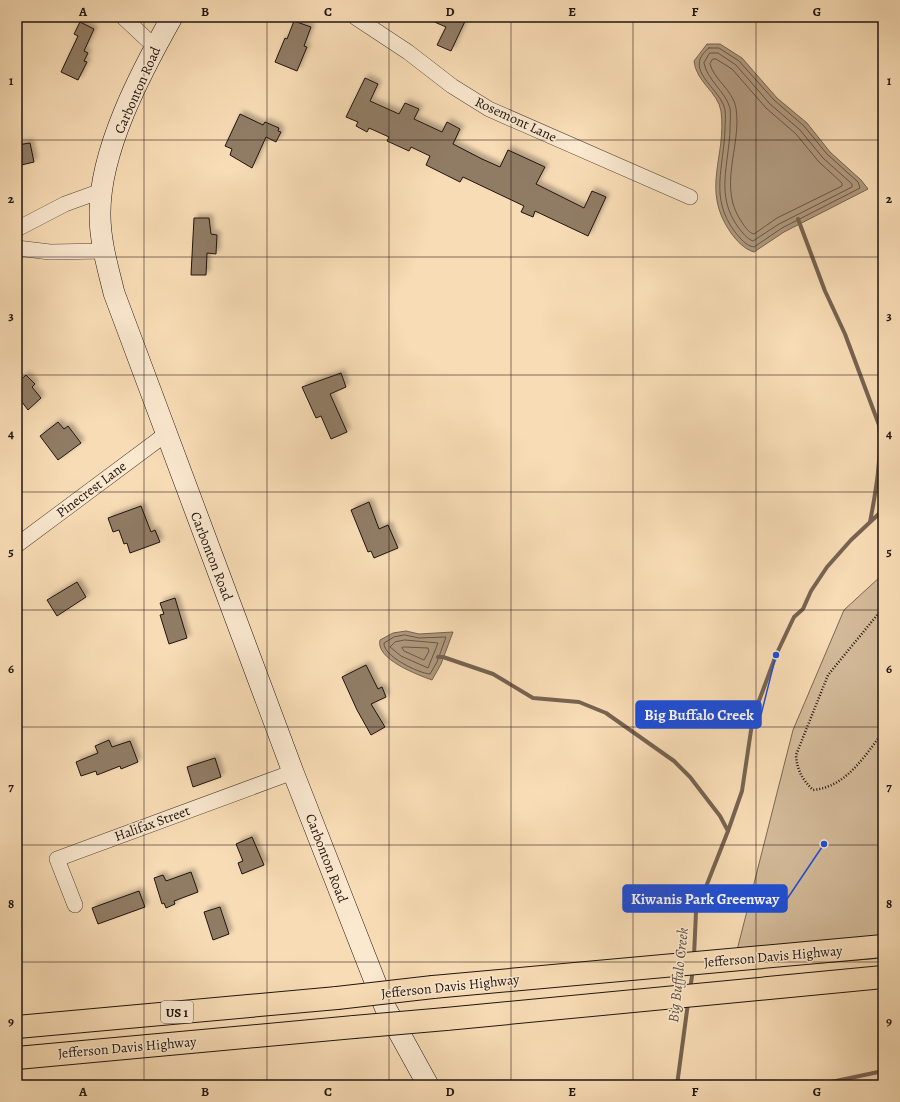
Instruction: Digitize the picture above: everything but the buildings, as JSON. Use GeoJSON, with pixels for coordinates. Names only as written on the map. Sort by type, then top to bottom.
{"type":"FeatureCollection","features":[{"type":"Feature","properties":{"kind":"highway","name":"Jefferson Davis Highway"},"geometry":{"type":"LineString","coordinates":[[17,1027],[883,946]]}},
{"type":"Feature","properties":{"kind":"highway","name":"Jefferson Davis Highway"},"geometry":{"type":"LineString","coordinates":[[17,1058],[883,977]]}},
{"type":"Feature","properties":{"kind":"street"},"geometry":{"type":"LineString","coordinates":[[123,17],[155,47]]}},
{"type":"Feature","properties":{"kind":"street","name":"Carbonton Road"},"geometry":{"type":"LineString","coordinates":[[172,17],[155,47],[125,110],[104,175],[101,191],[100,216],[104,251],[114,293],[166,434],[256,668],[293,772],[385,1007],[428,1085]]}},
{"type":"Feature","properties":{"kind":"street","name":"Rosemont Lane"},"geometry":{"type":"LineString","coordinates":[[355,17],[408,52],[452,86],[489,109],[690,197]]}},
{"type":"Feature","properties":{"kind":"street"},"geometry":{"type":"LineString","coordinates":[[17,229],[66,204],[101,191]]}},
{"type":"Feature","properties":{"kind":"street"},"geometry":{"type":"LineString","coordinates":[[17,248],[50,252],[104,251]]}},
{"type":"Feature","properties":{"kind":"street","name":"Pinecrest Lane"},"geometry":{"type":"LineString","coordinates":[[17,544],[166,434]]}},
{"type":"Feature","properties":{"kind":"street","name":"Halifax Street"},"geometry":{"type":"LineString","coordinates":[[75,905],[57,859],[293,772]]}},
{"type":"Feature","properties":{"kind":"path"},"geometry":{"type":"LineString","coordinates":[[883,608],[828,675],[796,755],[797,766],[802,779],[813,790],[826,789],[838,783],[856,767],[883,732]]}},
{"type":"Feature","properties":{"kind":"shaded area"},"geometry":{"type":"Polygon","coordinates":[[[883,571],[883,958],[732,970],[793,730],[844,610],[881,576],[883,571]]]}},
{"type":"Feature","properties":{"kind":"water"},"geometry":{"type":"Polygon","coordinates":[[[707,44],[720,44],[742,58],[777,98],[807,123],[830,152],[861,180],[868,189],[784,232],[754,252],[741,244],[731,233],[722,217],[717,202],[716,187],[722,128],[721,111],[716,98],[699,75],[694,61],[707,44]]]}},
{"type":"Feature","properties":{"kind":"water"},"geometry":{"type":"Polygon","coordinates":[[[406,631],[419,634],[453,632],[441,664],[432,680],[408,670],[391,660],[384,654],[380,647],[380,640],[393,633],[406,631]]]}},
{"type":"Feature","properties":{"kind":"waterway"},"geometry":{"type":"LineString","coordinates":[[798,219],[825,291],[845,334],[879,425],[879,461],[870,522]]}},
{"type":"Feature","properties":{"kind":"waterway","name":"Big Buffalo Creek"},"geometry":{"type":"LineString","coordinates":[[694,956],[696,912],[742,791],[753,717],[776,655],[794,617],[803,609],[811,591],[827,567],[851,540],[883,510]]}},
{"type":"Feature","properties":{"kind":"waterway"},"geometry":{"type":"LineString","coordinates":[[438,657],[443,657],[493,674],[533,698],[579,702],[606,713],[674,761],[690,777],[720,816],[728,831]]}},
{"type":"Feature","properties":{"kind":"waterway","name":"Big Buffalo Creek"},"geometry":{"type":"LineString","coordinates":[[690,990],[693,969]]}},
{"type":"Feature","properties":{"kind":"waterway","name":"Big Buffalo Creek"},"geometry":{"type":"LineString","coordinates":[[677,1085],[688,1003]]}},
{"type":"Feature","properties":{"kind":"waterway"},"geometry":{"type":"LineString","coordinates":[[817,1085],[883,1071]]}},
{"type":"Feature","properties":{"kind":"place","name":"Big Buffalo Creek"},"geometry":{"type":"Point","coordinates":[776,655]}},
{"type":"Feature","properties":{"kind":"place","name":"Kiwanis Park Greenway"},"geometry":{"type":"Point","coordinates":[824,844]}}]}
